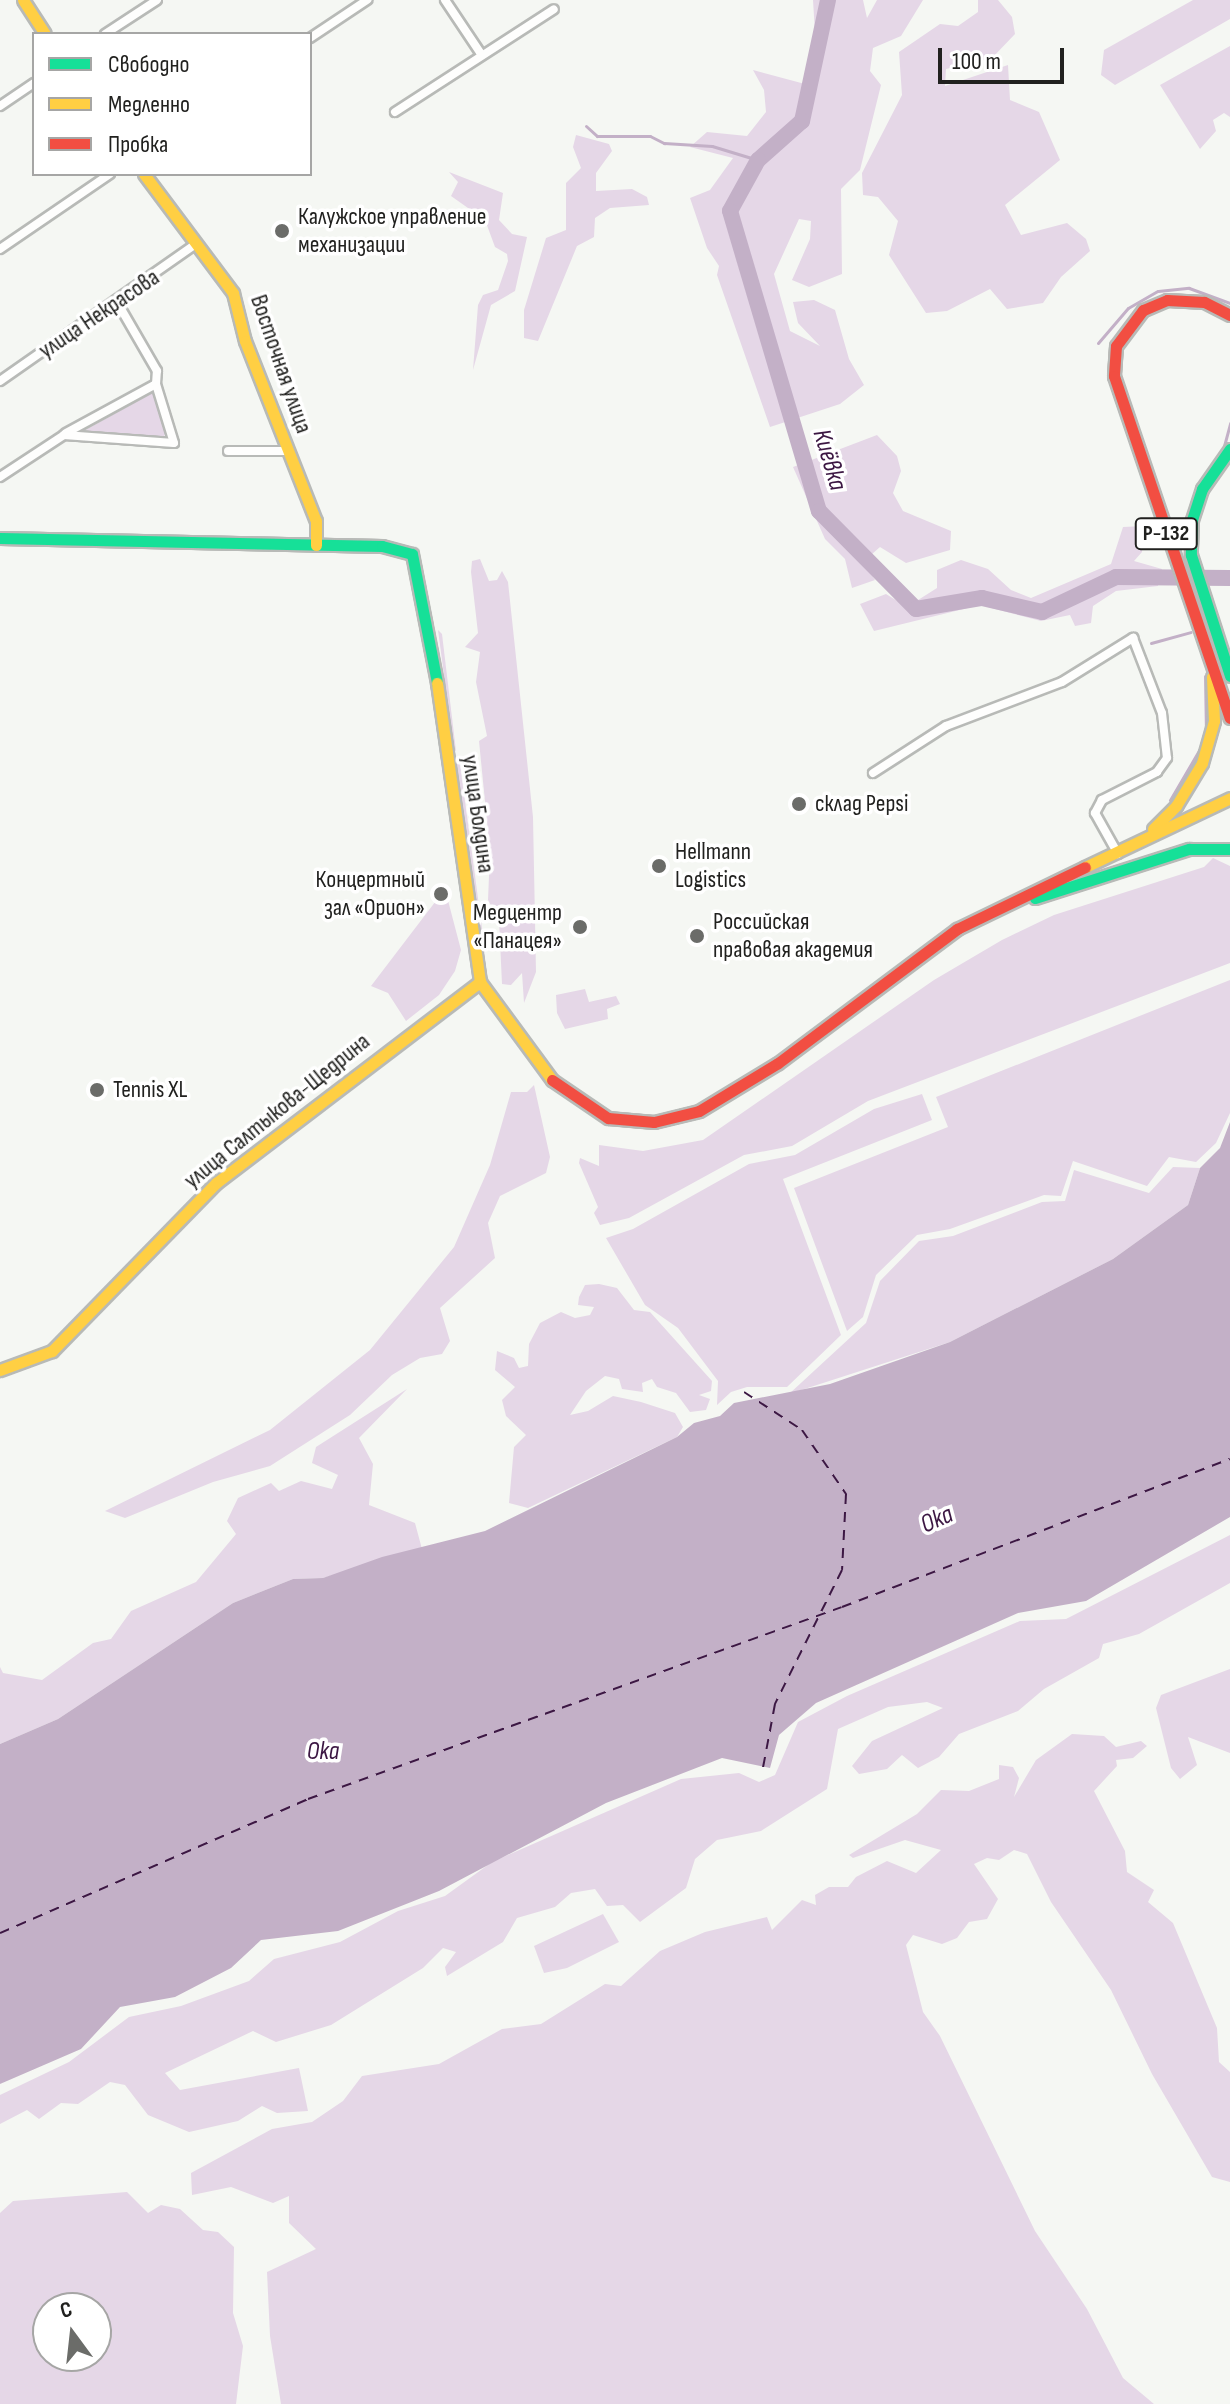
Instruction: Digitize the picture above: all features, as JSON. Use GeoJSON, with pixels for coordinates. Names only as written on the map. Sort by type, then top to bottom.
{"type":"FeatureCollection","features":[{"type":"Feature","properties":{"kind":"main road"},"geometry":{"type":"LineString","coordinates":[[23,0],[44,32]]}},
{"type":"Feature","properties":{"kind":"main road","name":"Восточная улица"},"geometry":{"type":"LineString","coordinates":[[145,176],[233,293],[245,341],[316,521],[316,545]]}},
{"type":"Feature","properties":{"kind":"main road","name":"Р-132"},"geometry":{"type":"LineString","coordinates":[[1230,315],[1204,302],[1167,300],[1143,310],[1116,346],[1114,376],[1123,412],[1230,676]]}},
{"type":"Feature","properties":{"kind":"main road","name":"Р-132"},"geometry":{"type":"LineString","coordinates":[[1230,449],[1202,489],[1192,520],[1191,555],[1220,656],[1230,718]]}},
{"type":"Feature","properties":{"kind":"main road","name":"улица Болдина"},"geometry":{"type":"LineString","coordinates":[[0,538],[392,547],[417,558],[480,982],[540,1069],[579,1103],[608,1118],[674,1119],[699,1111],[778,1063],[957,929],[1140,841]]}},
{"type":"Feature","properties":{"kind":"main road"},"geometry":{"type":"LineString","coordinates":[[1140,841],[1176,806],[1202,763],[1214,721],[1220,656]]}},
{"type":"Feature","properties":{"kind":"main road"},"geometry":{"type":"LineString","coordinates":[[1140,841],[1230,798]]}},
{"type":"Feature","properties":{"kind":"main road"},"geometry":{"type":"LineString","coordinates":[[1017,900],[1189,849],[1230,849]]}},
{"type":"Feature","properties":{"kind":"main road","name":"улица Салтыкова-Щедрина"},"geometry":{"type":"LineString","coordinates":[[0,1370],[52,1351],[216,1183],[480,982]]}},
{"type":"Feature","properties":{"kind":"street"},"geometry":{"type":"LineString","coordinates":[[108,32],[157,0]]}},
{"type":"Feature","properties":{"kind":"street"},"geometry":{"type":"LineString","coordinates":[[312,37],[367,0]]}},
{"type":"Feature","properties":{"kind":"street"},"geometry":{"type":"LineString","coordinates":[[445,0],[481,54]]}},
{"type":"Feature","properties":{"kind":"street"},"geometry":{"type":"LineString","coordinates":[[395,112],[554,9]]}},
{"type":"Feature","properties":{"kind":"street"},"geometry":{"type":"LineString","coordinates":[[0,106],[32,84]]}},
{"type":"Feature","properties":{"kind":"street"},"geometry":{"type":"LineString","coordinates":[[0,249],[107,176]]}},
{"type":"Feature","properties":{"kind":"street","name":"улица Некрасова"},"geometry":{"type":"LineString","coordinates":[[0,381],[196,244]]}},
{"type":"Feature","properties":{"kind":"street"},"geometry":{"type":"LineString","coordinates":[[64,435],[174,443],[156,384],[157,371],[117,302]]}},
{"type":"Feature","properties":{"kind":"street"},"geometry":{"type":"LineString","coordinates":[[0,477],[64,435],[156,384]]}},
{"type":"Feature","properties":{"kind":"street"},"geometry":{"type":"LineString","coordinates":[[228,451],[289,451]]}},
{"type":"Feature","properties":{"kind":"street"},"geometry":{"type":"LineString","coordinates":[[873,773],[946,726],[1062,682],[1133,638],[1162,713],[1167,758],[1157,772],[1102,800],[1095,813],[1118,854]]}},
{"type":"Feature","properties":{"kind":"shaded area"},"geometry":{"type":"Polygon","coordinates":[[[813,0],[863,0],[867,18],[877,0],[923,0],[901,36],[873,48],[870,71],[881,85],[860,170],[841,189],[842,274],[809,287],[792,280],[810,239],[811,221],[799,219],[774,274],[790,331],[820,346],[798,323],[793,302],[814,300],[835,310],[849,359],[864,385],[840,404],[770,427],[717,275],[719,266],[707,248],[690,198],[710,190],[733,158],[690,147],[707,132],[747,136],[766,112],[764,90],[753,70],[805,84],[816,49],[813,0]]]}},
{"type":"Feature","properties":{"kind":"shaded area"},"geometry":{"type":"Polygon","coordinates":[[[978,0],[998,0],[1012,17],[1015,34],[992,58],[946,69],[945,86],[1008,65],[1010,100],[1039,112],[1060,160],[1005,205],[1021,235],[1067,223],[1086,239],[1090,251],[1061,277],[1043,303],[1007,309],[990,289],[947,311],[926,313],[889,255],[898,221],[878,197],[863,195],[862,173],[902,95],[899,52],[940,24],[958,26],[978,12],[978,0]]]}},
{"type":"Feature","properties":{"kind":"shaded area"},"geometry":{"type":"Polygon","coordinates":[[[1193,0],[1230,0],[1230,19],[1115,85],[1101,75],[1104,50],[1193,0]]]}},
{"type":"Feature","properties":{"kind":"shaded area"},"geometry":{"type":"Polygon","coordinates":[[[1230,46],[1230,117],[1224,113],[1213,120],[1216,131],[1200,149],[1160,85],[1230,46]]]}},
{"type":"Feature","properties":{"kind":"shaded area"},"geometry":{"type":"Polygon","coordinates":[[[576,135],[609,144],[612,151],[596,173],[596,191],[632,189],[647,197],[649,205],[610,208],[595,218],[594,237],[577,246],[538,341],[524,338],[524,310],[546,238],[566,230],[566,183],[581,168],[573,147],[576,135]]]}},
{"type":"Feature","properties":{"kind":"shaded area"},"geometry":{"type":"Polygon","coordinates":[[[449,172],[503,193],[499,220],[512,234],[527,237],[515,291],[491,305],[473,370],[478,305],[483,295],[498,290],[508,261],[507,254],[495,247],[485,220],[451,196],[458,182],[449,172]]]}},
{"type":"Feature","properties":{"kind":"shaded area"},"geometry":{"type":"Polygon","coordinates":[[[157,390],[169,430],[163,437],[80,433],[157,390]]]}},
{"type":"Feature","properties":{"kind":"shaded area"},"geometry":{"type":"Polygon","coordinates":[[[877,435],[897,456],[901,471],[893,493],[903,511],[951,531],[950,550],[906,563],[880,547],[863,562],[875,580],[852,588],[845,559],[825,539],[793,467],[877,435]]]}},
{"type":"Feature","properties":{"kind":"shaded area"},"geometry":{"type":"Polygon","coordinates":[[[1144,526],[1142,552],[1134,561],[1162,569],[1158,586],[1116,591],[1093,606],[1091,623],[1075,626],[1070,615],[1041,621],[980,605],[874,631],[860,604],[886,594],[907,607],[937,588],[937,570],[961,560],[988,569],[1011,590],[1031,598],[1111,564],[1123,527],[1144,526]]]}},
{"type":"Feature","properties":{"kind":"shaded area"},"geometry":{"type":"Polygon","coordinates":[[[480,559],[489,581],[497,580],[502,571],[508,582],[533,817],[536,972],[524,1003],[522,973],[511,985],[502,984],[499,920],[488,900],[490,852],[479,741],[487,736],[476,682],[480,652],[465,647],[478,633],[471,572],[472,561],[480,559]]]}},
{"type":"Feature","properties":{"kind":"shaded area"},"geometry":{"type":"Polygon","coordinates":[[[438,630],[442,634],[456,751],[454,750],[438,630]]]}},
{"type":"Feature","properties":{"kind":"shaded area"},"geometry":{"type":"Polygon","coordinates":[[[460,763],[485,951],[483,955],[456,764],[460,763]]]}},
{"type":"Feature","properties":{"kind":"shaded area"},"geometry":{"type":"Polygon","coordinates":[[[1213,858],[1230,866],[1230,963],[868,1101],[792,1146],[744,1155],[629,1218],[600,1225],[594,1213],[598,1207],[579,1163],[580,1158],[599,1166],[599,1145],[643,1151],[703,1140],[934,980],[1002,940],[1054,915],[1204,867],[1213,858]]]}},
{"type":"Feature","properties":{"kind":"shaded area"},"geometry":{"type":"Polygon","coordinates":[[[445,889],[461,950],[455,971],[439,995],[406,1021],[388,993],[371,986],[445,889]]]}},
{"type":"Feature","properties":{"kind":"shaded area"},"geometry":{"type":"Polygon","coordinates":[[[1230,980],[1230,1113],[1216,1143],[1196,1162],[1169,1157],[1147,1186],[1073,1161],[1061,1196],[1044,1195],[950,1229],[917,1235],[876,1275],[863,1317],[847,1331],[794,1188],[948,1127],[936,1097],[1230,980]]]}},
{"type":"Feature","properties":{"kind":"shaded area"},"geometry":{"type":"Polygon","coordinates":[[[585,989],[589,1002],[616,996],[620,1004],[607,1009],[608,1019],[565,1029],[557,1013],[556,995],[585,989]]]}},
{"type":"Feature","properties":{"kind":"shaded area"},"geometry":{"type":"Polygon","coordinates":[[[534,1085],[550,1157],[546,1173],[500,1196],[488,1223],[495,1258],[440,1308],[450,1341],[442,1354],[420,1358],[392,1375],[350,1415],[270,1466],[213,1482],[125,1518],[105,1511],[270,1430],[370,1350],[454,1247],[490,1165],[511,1092],[527,1092],[534,1085]]]}},
{"type":"Feature","properties":{"kind":"shaded area"},"geometry":{"type":"Polygon","coordinates":[[[922,1094],[932,1120],[783,1179],[841,1335],[787,1387],[747,1387],[731,1392],[717,1405],[718,1381],[678,1328],[645,1305],[606,1238],[633,1229],[749,1164],[795,1155],[874,1109],[922,1094]]]}},
{"type":"Feature","properties":{"kind":"shaded area"},"geometry":{"type":"Polygon","coordinates":[[[1173,1167],[1200,1168],[1188,1205],[1113,1259],[950,1342],[789,1394],[866,1323],[880,1281],[919,1241],[953,1236],[1042,1202],[1065,1201],[1074,1170],[1149,1193],[1173,1167]]]}},
{"type":"Feature","properties":{"kind":"shaded area"},"geometry":{"type":"Polygon","coordinates":[[[585,1285],[617,1288],[634,1310],[650,1312],[712,1381],[711,1391],[699,1395],[710,1399],[706,1410],[690,1412],[676,1393],[657,1387],[652,1379],[642,1383],[643,1392],[622,1389],[619,1379],[605,1376],[586,1391],[570,1415],[588,1411],[613,1396],[675,1413],[683,1427],[677,1437],[528,1508],[509,1503],[514,1447],[526,1435],[506,1416],[502,1400],[515,1387],[495,1370],[497,1351],[514,1358],[519,1368],[528,1366],[529,1344],[540,1323],[561,1312],[575,1318],[590,1315],[594,1307],[578,1305],[579,1297],[585,1285]]]}},
{"type":"Feature","properties":{"kind":"shaded area"},"geometry":{"type":"Polygon","coordinates":[[[407,1389],[359,1438],[373,1464],[369,1505],[415,1523],[422,1549],[323,1578],[293,1579],[233,1603],[58,1719],[0,1744],[0,1667],[3,1673],[42,1680],[93,1643],[111,1639],[131,1611],[196,1582],[236,1534],[227,1521],[238,1498],[271,1483],[279,1491],[301,1481],[332,1489],[338,1475],[312,1463],[316,1447],[407,1389]]]}},
{"type":"Feature","properties":{"kind":"shaded area"},"geometry":{"type":"Polygon","coordinates":[[[1230,1535],[1230,1583],[1139,1634],[1103,1644],[1099,1658],[1044,1689],[1018,1711],[959,1734],[939,1757],[918,1768],[902,1755],[887,1769],[859,1774],[852,1766],[872,1741],[943,1708],[927,1702],[888,1707],[838,1729],[827,1789],[761,1831],[717,1840],[695,1859],[686,1888],[640,1922],[623,1905],[607,1906],[595,1889],[571,1893],[555,1907],[517,1918],[503,1942],[447,1976],[445,1967],[456,1952],[443,1948],[423,1968],[331,2025],[276,2042],[253,2031],[165,2073],[180,2090],[299,2068],[308,2111],[277,2113],[262,2106],[238,2121],[189,2132],[148,2115],[125,2085],[110,2082],[78,2104],[61,2103],[39,2119],[27,2110],[0,2124],[0,2095],[69,2062],[129,2017],[181,2006],[249,1981],[274,1959],[340,1942],[398,1911],[445,1896],[492,1862],[681,1779],[739,1773],[759,1782],[775,1775],[798,1722],[847,1696],[1020,1621],[1066,1619],[1230,1535]]]}},
{"type":"Feature","properties":{"kind":"shaded area"},"geometry":{"type":"Polygon","coordinates":[[[1230,1669],[1230,1753],[1188,1737],[1197,1765],[1180,1779],[1171,1768],[1156,1708],[1161,1695],[1230,1669]]]}},
{"type":"Feature","properties":{"kind":"shaded area"},"geometry":{"type":"Polygon","coordinates":[[[1072,1734],[1104,1736],[1116,1747],[1141,1741],[1147,1746],[1133,1758],[1116,1760],[1117,1766],[1094,1791],[1125,1851],[1127,1872],[1154,1890],[1148,1902],[1173,1923],[1217,2028],[1219,2062],[1230,2072],[1230,2182],[1212,2177],[1152,2074],[1111,1990],[1051,1902],[1027,1854],[1014,1850],[999,1860],[987,1858],[974,1864],[998,1899],[987,1919],[969,1922],[957,1938],[942,1944],[913,1935],[906,1945],[923,2012],[940,2036],[1035,2231],[1087,2309],[1123,2378],[1154,2404],[281,2404],[270,2336],[267,2272],[316,2249],[289,2223],[289,2196],[273,2203],[231,2187],[192,2195],[191,2173],[272,2129],[312,2122],[343,2101],[362,2076],[439,2064],[502,2029],[541,2024],[605,1984],[621,1986],[660,1951],[705,1932],[767,1917],[772,1930],[802,1900],[816,1905],[815,1895],[829,1887],[848,1887],[856,1877],[887,1861],[916,1873],[941,1850],[905,1840],[853,1858],[849,1855],[917,1814],[941,1790],[969,1791],[999,1779],[999,1765],[1013,1767],[1019,1778],[1014,1797],[1036,1760],[1072,1734]]]}},
{"type":"Feature","properties":{"kind":"shaded area"},"geometry":{"type":"Polygon","coordinates":[[[603,1914],[619,1942],[567,1968],[544,1973],[534,1946],[603,1914]]]}},
{"type":"Feature","properties":{"kind":"shaded area"},"geometry":{"type":"Polygon","coordinates":[[[127,2192],[148,2213],[161,2205],[180,2209],[203,2230],[218,2232],[234,2247],[233,2313],[243,2346],[236,2404],[0,2404],[0,2213],[13,2201],[127,2192]]]}},
{"type":"Feature","properties":{"kind":"water","name":"Oka"},"geometry":{"type":"Polygon","coordinates":[[[1230,1122],[1230,1517],[1086,1601],[1018,1613],[816,1703],[779,1735],[770,1768],[722,1758],[606,1803],[439,1891],[338,1931],[261,1940],[231,1968],[175,1997],[120,2007],[81,2049],[0,2084],[0,1744],[58,1719],[233,1603],[293,1579],[323,1578],[382,1557],[485,1531],[677,1437],[694,1423],[720,1416],[734,1403],[830,1384],[950,1342],[1113,1259],[1188,1205],[1200,1168],[1220,1148],[1230,1122]]]}},
{"type":"Feature","properties":{"kind":"waterway","name":"Киёвка"},"geometry":{"type":"LineString","coordinates":[[828,0],[802,121],[758,160],[730,211],[819,511],[916,609],[982,598],[1042,612],[1116,577],[1230,578]]}},
{"type":"Feature","properties":{"kind":"waterway"},"geometry":{"type":"LineString","coordinates":[[586,126],[597,136],[650,136],[664,143],[712,146],[758,160]]}},
{"type":"Feature","properties":{"kind":"waterway"},"geometry":{"type":"LineString","coordinates":[[1098,343],[1128,308],[1158,291],[1189,288],[1230,303]]}},
{"type":"Feature","properties":{"kind":"waterway"},"geometry":{"type":"LineString","coordinates":[[1224,446],[1230,423]]}},
{"type":"Feature","properties":{"kind":"waterway"},"geometry":{"type":"LineString","coordinates":[[1151,643],[1191,632]]}},
{"type":"Feature","properties":{"kind":"waterway"},"geometry":{"type":"LineString","coordinates":[[1205,676],[1206,732]]}},
{"type":"Feature","properties":{"kind":"waterway"},"geometry":{"type":"LineString","coordinates":[[1170,800],[1201,747]]}},
{"type":"Feature","properties":{"kind":"ferry route"},"geometry":{"type":"LineString","coordinates":[[744,1392],[802,1430],[846,1494],[842,1570],[775,1704],[762,1773]]}},
{"type":"Feature","properties":{"kind":"ferry route"},"geometry":{"type":"LineString","coordinates":[[0,1933],[308,1799],[842,1607],[1230,1459]]}},
{"type":"Feature","properties":{"kind":"traffic: fast"},"geometry":{"type":"LineString","coordinates":[[1230,449],[1202,489],[1192,520],[1191,555],[1230,676]]}},
{"type":"Feature","properties":{"kind":"traffic: fast"},"geometry":{"type":"LineString","coordinates":[[0,538],[382,546],[412,554],[437,683]]}},
{"type":"Feature","properties":{"kind":"traffic: fast"},"geometry":{"type":"LineString","coordinates":[[1035,898],[1189,849],[1230,849]]}},
{"type":"Feature","properties":{"kind":"traffic: slow"},"geometry":{"type":"LineString","coordinates":[[23,0],[44,32]]}},
{"type":"Feature","properties":{"kind":"traffic: slow"},"geometry":{"type":"LineString","coordinates":[[145,176],[233,293],[245,341],[316,521],[316,545]]}},
{"type":"Feature","properties":{"kind":"traffic: slow"},"geometry":{"type":"LineString","coordinates":[[1153,829],[1176,806],[1202,763],[1214,721],[1212,677]]}},
{"type":"Feature","properties":{"kind":"traffic: slow"},"geometry":{"type":"LineString","coordinates":[[437,683],[480,982],[552,1080]]}},
{"type":"Feature","properties":{"kind":"traffic: slow"},"geometry":{"type":"LineString","coordinates":[[1085,867],[1230,798]]}},
{"type":"Feature","properties":{"kind":"traffic: slow"},"geometry":{"type":"LineString","coordinates":[[0,1370],[52,1351],[216,1183],[480,982]]}},
{"type":"Feature","properties":{"kind":"traffic: jam"},"geometry":{"type":"LineString","coordinates":[[1230,315],[1204,302],[1167,300],[1143,310],[1116,346],[1114,376],[1230,718]]}},
{"type":"Feature","properties":{"kind":"traffic: jam"},"geometry":{"type":"LineString","coordinates":[[552,1080],[608,1118],[654,1122],[699,1111],[778,1063],[957,929],[1085,867]]}},
{"type":"Feature","properties":{"kind":"place","name":"Калужское управление механизации"},"geometry":{"type":"Point","coordinates":[282,231]}},
{"type":"Feature","properties":{"kind":"place","name":"склад Pepsi"},"geometry":{"type":"Point","coordinates":[799,804]}},
{"type":"Feature","properties":{"kind":"place","name":"Hellmann Logistics"},"geometry":{"type":"Point","coordinates":[659,866]}},
{"type":"Feature","properties":{"kind":"place","name":"Концертный зал «Орион»"},"geometry":{"type":"Point","coordinates":[441,894]}},
{"type":"Feature","properties":{"kind":"place","name":"Медцентр «Панацея»"},"geometry":{"type":"Point","coordinates":[580,927]}},
{"type":"Feature","properties":{"kind":"place","name":"Российская правовая академия"},"geometry":{"type":"Point","coordinates":[697,936]}},
{"type":"Feature","properties":{"kind":"place","name":"Tennis XL"},"geometry":{"type":"Point","coordinates":[97,1090]}}]}
